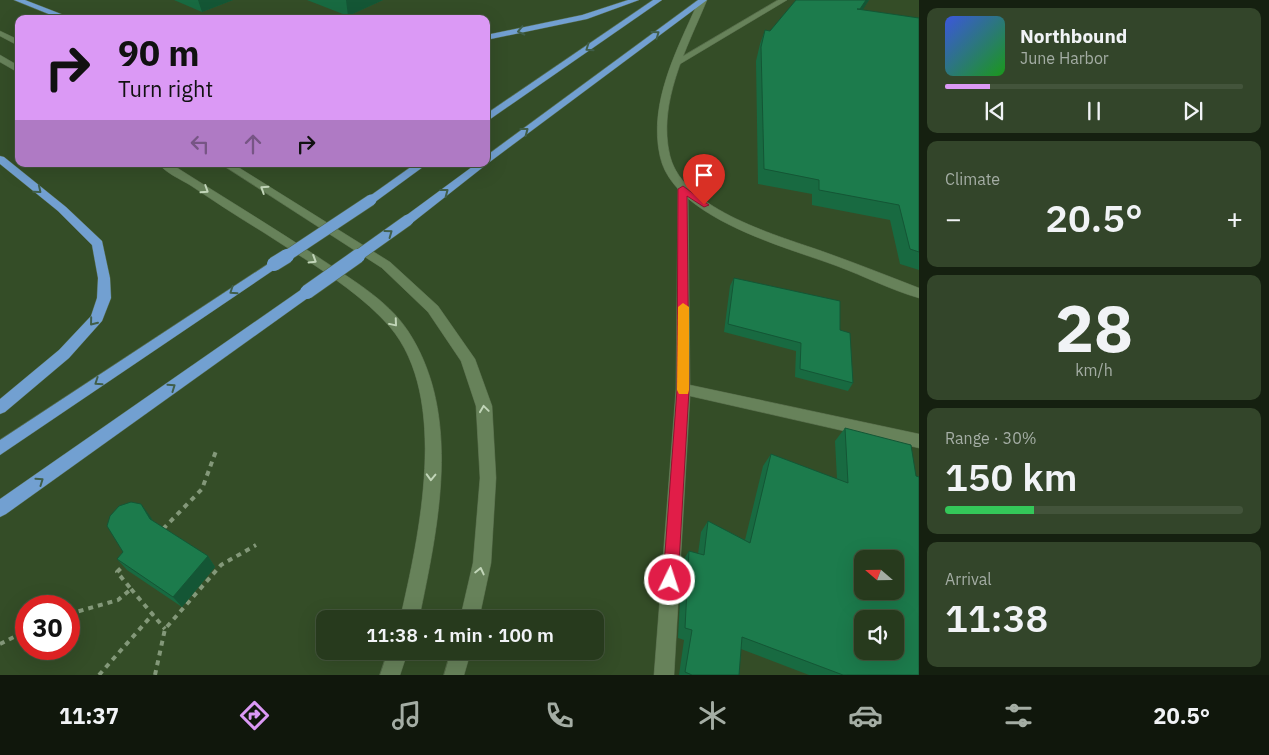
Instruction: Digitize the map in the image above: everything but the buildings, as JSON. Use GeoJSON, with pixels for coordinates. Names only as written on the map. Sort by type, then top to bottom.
{"type":"FeatureCollection","features":[{"type":"Feature","properties":{"kind":"highway"},"geometry":{"type":"LineString","coordinates":[[18,0],[59,15]]}},
{"type":"Feature","properties":{"kind":"highway"},"geometry":{"type":"LineString","coordinates":[[490,37],[584,17],[635,0]]}},
{"type":"Feature","properties":{"kind":"highway"},"geometry":{"type":"LineString","coordinates":[[490,117],[658,0]]}},
{"type":"Feature","properties":{"kind":"highway"},"geometry":{"type":"LineString","coordinates":[[490,158],[703,0]]}},
{"type":"Feature","properties":{"kind":"highway"},"geometry":{"type":"LineString","coordinates":[[0,159],[62,209],[98,244],[104,278],[104,298],[97,318],[64,354],[0,408]]}},
{"type":"Feature","properties":{"kind":"highway"},"geometry":{"type":"LineString","coordinates":[[0,448],[418,167]]}},
{"type":"Feature","properties":{"kind":"highway"},"geometry":{"type":"LineString","coordinates":[[0,509],[408,220],[478,167]]}},
{"type":"Feature","properties":{"kind":"street"},"geometry":{"type":"LineString","coordinates":[[703,0],[676,62],[667,92],[662,124],[665,158],[683,189],[715,213],[760,233],[919,293]]}},
{"type":"Feature","properties":{"kind":"street"},"geometry":{"type":"LineString","coordinates":[[676,62],[783,0]]}},
{"type":"Feature","properties":{"kind":"street"},"geometry":{"type":"LineString","coordinates":[[0,33],[15,42]]}},
{"type":"Feature","properties":{"kind":"street"},"geometry":{"type":"LineString","coordinates":[[0,58],[15,67]]}},
{"type":"Feature","properties":{"kind":"street"},"geometry":{"type":"LineString","coordinates":[[169,167],[333,273],[387,315],[403,334],[416,358],[428,400],[432,442],[426,540],[411,610]]}},
{"type":"Feature","properties":{"kind":"street"},"geometry":{"type":"LineString","coordinates":[[231,167],[386,265],[433,309],[468,359],[484,406],[488,478],[482,563],[471,610]]}},
{"type":"Feature","properties":{"kind":"street"},"geometry":{"type":"LineString","coordinates":[[664,675],[683,390],[683,189]]}},
{"type":"Feature","properties":{"kind":"street"},"geometry":{"type":"LineString","coordinates":[[683,390],[919,441]]}},
{"type":"Feature","properties":{"kind":"street"},"geometry":{"type":"LineString","coordinates":[[390,675],[395,660]]}},
{"type":"Feature","properties":{"kind":"street"},"geometry":{"type":"LineString","coordinates":[[454,675],[458,660]]}},
{"type":"Feature","properties":{"kind":"path"},"geometry":{"type":"LineString","coordinates":[[157,535],[202,489],[216,451]]}},
{"type":"Feature","properties":{"kind":"path"},"geometry":{"type":"LineString","coordinates":[[155,675],[165,629],[221,565],[256,545]]}},
{"type":"Feature","properties":{"kind":"path"},"geometry":{"type":"LineString","coordinates":[[130,559],[117,572],[165,629]]}},
{"type":"Feature","properties":{"kind":"path"},"geometry":{"type":"LineString","coordinates":[[80,611],[118,600],[131,589]]}},
{"type":"Feature","properties":{"kind":"path"},"geometry":{"type":"LineString","coordinates":[[99,675],[153,614]]}},
{"type":"Feature","properties":{"kind":"path"},"geometry":{"type":"LineString","coordinates":[[0,644],[15,636]]}},
{"type":"Feature","properties":{"kind":"slow traffic"},"geometry":{"type":"LineString","coordinates":[[683,307],[683,390]]}},
{"type":"Feature","properties":{"kind":"route"},"geometry":{"type":"LineString","coordinates":[[670,580],[683,390],[683,189],[704,205]]}}]}
